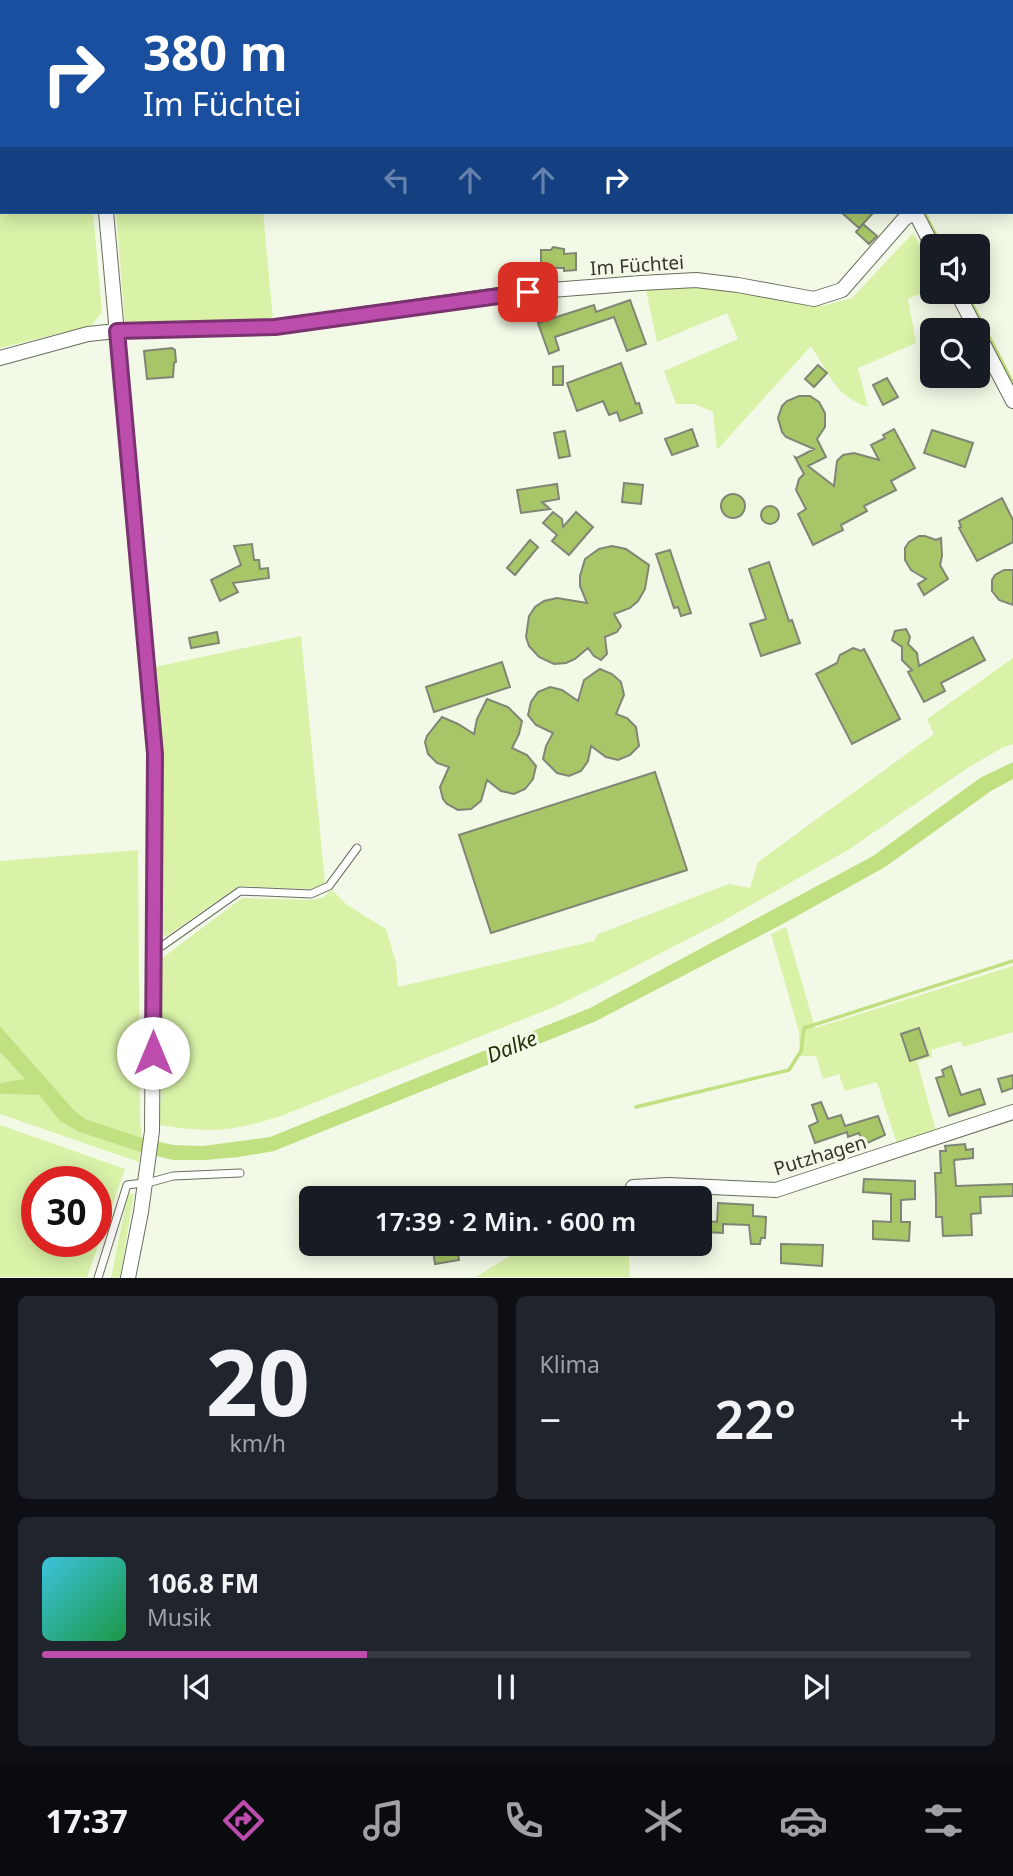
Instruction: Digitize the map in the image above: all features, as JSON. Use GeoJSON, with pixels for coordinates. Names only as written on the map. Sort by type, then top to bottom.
{"type":"FeatureCollection","features":[{"type":"Feature","properties":{"kind":"street"},"geometry":{"type":"LineString","coordinates":[[106,214],[155,754],[152,1131],[128,1278]]}},
{"type":"Feature","properties":{"kind":"street","name":"Im Füchtei"},"geometry":{"type":"LineString","coordinates":[[0,358],[88,334],[275,327],[513,293],[696,280],[814,299],[842,290],[905,218],[912,214]]}},
{"type":"Feature","properties":{"kind":"street"},"geometry":{"type":"LineString","coordinates":[[917,214],[927,234]]}},
{"type":"Feature","properties":{"kind":"street"},"geometry":{"type":"LineString","coordinates":[[990,357],[1013,401]]}},
{"type":"Feature","properties":{"kind":"street","name":"Putzhagen"},"geometry":{"type":"LineString","coordinates":[[712,1187],[776,1190],[1013,1112]]}},
{"type":"Feature","properties":{"kind":"street","name":"Putzhagen"},"geometry":{"type":"LineString","coordinates":[[651,1186],[690,1186]]}},
{"type":"Feature","properties":{"kind":"lane"},"geometry":{"type":"LineString","coordinates":[[153,949],[162,946],[240,891],[312,894],[329,886],[357,848]]}},
{"type":"Feature","properties":{"kind":"lane"},"geometry":{"type":"LineString","coordinates":[[98,1278],[127,1185],[173,1176],[240,1173]]}},
{"type":"Feature","properties":{"kind":"shaded area"},"geometry":{"type":"Polygon","coordinates":[[[0,214],[93,214],[102,312],[92,325],[0,348],[0,214]]]}},
{"type":"Feature","properties":{"kind":"shaded area"},"geometry":{"type":"Polygon","coordinates":[[[116,214],[263,214],[273,320],[125,326],[116,214]]]}},
{"type":"Feature","properties":{"kind":"shaded area"},"geometry":{"type":"Polygon","coordinates":[[[913,233],[920,245],[920,294],[908,299],[916,343],[858,368],[868,407],[840,390],[811,346],[717,450],[713,412],[695,404],[676,404],[664,371],[738,339],[727,313],[657,342],[646,290],[697,285],[822,306],[852,298],[913,233]]]}},
{"type":"Feature","properties":{"kind":"shaded area"},"geometry":{"type":"Polygon","coordinates":[[[301,636],[325,883],[311,889],[239,886],[168,935],[161,937],[161,755],[155,667],[301,636]]]}},
{"type":"Feature","properties":{"kind":"shaded area"},"geometry":{"type":"Polygon","coordinates":[[[1013,658],[1013,744],[969,767],[848,850],[721,922],[554,1007],[281,1116],[221,1130],[159,1125],[162,1079],[161,959],[242,898],[311,900],[322,898],[332,890],[347,905],[386,929],[396,962],[398,987],[594,941],[598,934],[729,884],[750,888],[758,862],[934,734],[927,719],[1013,658]]]}},
{"type":"Feature","properties":{"kind":"shaded area"},"geometry":{"type":"Polygon","coordinates":[[[138,850],[142,1138],[85,1119],[72,1108],[0,1026],[0,861],[138,850]]]}},
{"type":"Feature","properties":{"kind":"shaded area"},"geometry":{"type":"Polygon","coordinates":[[[786,927],[815,1028],[1013,966],[1013,1032],[963,1047],[961,1041],[931,1050],[932,1057],[917,1061],[936,1131],[897,1144],[877,1082],[845,1091],[839,1074],[823,1079],[816,1056],[800,1056],[799,1032],[771,934],[786,927]]]}},
{"type":"Feature","properties":{"kind":"shaded area"},"geometry":{"type":"Polygon","coordinates":[[[0,1052],[26,1080],[0,1083],[0,1052]]]}},
{"type":"Feature","properties":{"kind":"shaded area"},"geometry":{"type":"Polygon","coordinates":[[[0,1094],[39,1095],[61,1121],[79,1132],[140,1152],[139,1162],[0,1114],[0,1094]]]}},
{"type":"Feature","properties":{"kind":"shaded area"},"geometry":{"type":"Polygon","coordinates":[[[0,1125],[125,1169],[112,1206],[112,1166],[21,1166],[21,1257],[94,1257],[87,1277],[0,1277],[0,1125]]]}},
{"type":"Feature","properties":{"kind":"shaded area"},"geometry":{"type":"Polygon","coordinates":[[[134,1193],[120,1277],[111,1278],[128,1195],[134,1193]]]}},
{"type":"Feature","properties":{"kind":"shaded area"},"geometry":{"type":"Polygon","coordinates":[[[510,1256],[629,1256],[630,1277],[476,1277],[510,1256]]]}},
{"type":"Feature","properties":{"kind":"water","name":"Dalke"},"geometry":{"type":"Polygon","coordinates":[[[1013,762],[1013,779],[991,791],[885,867],[779,926],[596,1021],[274,1151],[239,1157],[173,1160],[79,1132],[60,1121],[39,1095],[0,1094],[0,1083],[25,1079],[0,1052],[0,1026],[72,1108],[85,1119],[173,1145],[203,1146],[270,1137],[590,1008],[873,856],[980,778],[1013,762]]]}},
{"type":"Feature","properties":{"kind":"building"},"geometry":{"type":"Polygon","coordinates":[[[843,214],[872,214],[859,228],[843,214]]]}},
{"type":"Feature","properties":{"kind":"building"},"geometry":{"type":"Polygon","coordinates":[[[863,224],[877,236],[869,244],[856,232],[863,224]]]}},
{"type":"Feature","properties":{"kind":"building"},"geometry":{"type":"Polygon","coordinates":[[[553,247],[564,249],[564,254],[576,253],[576,270],[541,268],[541,250],[551,250],[553,247]]]}},
{"type":"Feature","properties":{"kind":"building"},"geometry":{"type":"Polygon","coordinates":[[[630,300],[646,344],[627,351],[614,317],[555,337],[559,350],[549,354],[538,323],[594,305],[596,312],[630,300]]]}},
{"type":"Feature","properties":{"kind":"building"},"geometry":{"type":"Polygon","coordinates":[[[175,350],[176,362],[173,377],[147,379],[144,351],[175,350]]]}},
{"type":"Feature","properties":{"kind":"building"},"geometry":{"type":"Polygon","coordinates":[[[621,363],[642,413],[620,421],[617,412],[609,415],[603,401],[577,411],[567,383],[621,363]]]}},
{"type":"Feature","properties":{"kind":"building"},"geometry":{"type":"Polygon","coordinates":[[[818,365],[827,373],[814,387],[805,379],[818,365]]]}},
{"type":"Feature","properties":{"kind":"building"},"geometry":{"type":"Polygon","coordinates":[[[563,366],[563,385],[553,385],[553,367],[563,366]]]}},
{"type":"Feature","properties":{"kind":"building"},"geometry":{"type":"Polygon","coordinates":[[[887,378],[898,397],[883,405],[873,385],[887,378]]]}},
{"type":"Feature","properties":{"kind":"building"},"geometry":{"type":"Polygon","coordinates":[[[799,396],[810,396],[819,402],[825,413],[825,427],[817,439],[826,457],[808,466],[834,486],[837,461],[843,455],[854,453],[879,460],[871,445],[885,438],[883,435],[894,429],[915,468],[891,481],[896,490],[864,506],[867,511],[841,525],[843,530],[813,545],[798,514],[806,509],[796,490],[799,479],[804,474],[795,457],[814,449],[786,437],[778,418],[782,406],[799,396]]]}},
{"type":"Feature","properties":{"kind":"building"},"geometry":{"type":"Polygon","coordinates":[[[692,429],[698,446],[672,455],[665,439],[692,429]]]}},
{"type":"Feature","properties":{"kind":"building"},"geometry":{"type":"Polygon","coordinates":[[[932,430],[973,443],[965,467],[924,453],[932,430]]]}},
{"type":"Feature","properties":{"kind":"building"},"geometry":{"type":"Polygon","coordinates":[[[565,431],[570,456],[559,458],[554,433],[565,431]]]}},
{"type":"Feature","properties":{"kind":"building"},"geometry":{"type":"Polygon","coordinates":[[[624,483],[643,485],[641,504],[622,502],[624,483]]]}},
{"type":"Feature","properties":{"kind":"building"},"geometry":{"type":"Polygon","coordinates":[[[557,484],[559,499],[542,502],[550,509],[521,513],[517,490],[557,484]]]}},
{"type":"Feature","properties":{"kind":"building"},"geometry":{"type":"Polygon","coordinates":[[[733,494],[741,498],[745,506],[741,514],[733,518],[725,514],[721,506],[725,498],[733,494]]]}},
{"type":"Feature","properties":{"kind":"building"},"geometry":{"type":"Polygon","coordinates":[[[1002,498],[1013,520],[1013,542],[977,561],[959,528],[959,521],[1002,498]]]}},
{"type":"Feature","properties":{"kind":"building"},"geometry":{"type":"Polygon","coordinates":[[[770,506],[776,509],[779,515],[776,521],[770,524],[764,521],[761,515],[764,509],[770,506]]]}},
{"type":"Feature","properties":{"kind":"building"},"geometry":{"type":"Polygon","coordinates":[[[553,512],[562,519],[563,527],[576,512],[593,527],[569,555],[552,541],[557,535],[543,523],[553,512]]]}},
{"type":"Feature","properties":{"kind":"building"},"geometry":{"type":"Polygon","coordinates":[[[919,536],[936,540],[941,538],[940,565],[948,579],[924,595],[918,584],[926,579],[911,570],[905,560],[905,548],[919,536]]]}},
{"type":"Feature","properties":{"kind":"building"},"geometry":{"type":"Polygon","coordinates":[[[530,540],[538,547],[515,575],[507,568],[530,540]]]}},
{"type":"Feature","properties":{"kind":"building"},"geometry":{"type":"Polygon","coordinates":[[[252,544],[254,560],[259,560],[260,569],[268,568],[269,578],[233,583],[238,592],[220,601],[211,580],[241,565],[234,546],[252,544]]]}},
{"type":"Feature","properties":{"kind":"building"},"geometry":{"type":"Polygon","coordinates":[[[612,546],[626,549],[649,565],[645,589],[638,601],[630,608],[614,614],[621,626],[617,632],[605,637],[607,654],[601,660],[588,648],[575,659],[554,664],[539,657],[529,646],[526,637],[529,616],[535,607],[544,601],[557,598],[587,603],[580,586],[585,559],[599,549],[612,546]]]}},
{"type":"Feature","properties":{"kind":"building"},"geometry":{"type":"Polygon","coordinates":[[[670,550],[691,613],[681,616],[678,607],[674,608],[656,554],[670,550]]]}},
{"type":"Feature","properties":{"kind":"building"},"geometry":{"type":"Polygon","coordinates":[[[769,562],[789,621],[792,620],[800,643],[761,656],[750,624],[766,619],[749,569],[769,562]]]}},
{"type":"Feature","properties":{"kind":"building"},"geometry":{"type":"Polygon","coordinates":[[[1004,570],[1013,570],[1013,605],[999,600],[992,591],[992,580],[1004,570]]]}},
{"type":"Feature","properties":{"kind":"building"},"geometry":{"type":"Polygon","coordinates":[[[906,629],[910,637],[908,644],[917,653],[919,666],[973,637],[985,660],[941,683],[945,691],[924,702],[908,672],[912,670],[902,660],[902,647],[892,640],[895,631],[906,629]]]}},
{"type":"Feature","properties":{"kind":"building"},"geometry":{"type":"Polygon","coordinates":[[[217,632],[219,643],[191,648],[189,638],[217,632]]]}},
{"type":"Feature","properties":{"kind":"building"},"geometry":{"type":"Polygon","coordinates":[[[853,648],[861,651],[864,649],[900,719],[852,744],[816,674],[837,663],[840,655],[853,648]]]}},
{"type":"Feature","properties":{"kind":"building"},"geometry":{"type":"Polygon","coordinates":[[[502,662],[510,687],[434,712],[426,687],[502,662]]]}},
{"type":"Feature","properties":{"kind":"building"},"geometry":{"type":"Polygon","coordinates":[[[600,669],[621,682],[624,695],[616,714],[627,718],[636,727],[639,746],[630,755],[618,760],[606,757],[591,746],[588,761],[581,771],[569,776],[557,773],[543,759],[553,733],[536,725],[528,715],[531,702],[538,692],[550,687],[562,690],[578,701],[584,680],[600,669]]]}},
{"type":"Feature","properties":{"kind":"building"},"geometry":{"type":"Polygon","coordinates":[[[487,699],[508,707],[522,721],[512,748],[527,755],[536,766],[533,779],[525,789],[514,794],[501,791],[487,780],[481,801],[471,809],[458,810],[443,799],[440,787],[449,767],[437,763],[428,754],[425,742],[442,717],[474,734],[477,719],[487,699]]]}},
{"type":"Feature","properties":{"kind":"building"},"geometry":{"type":"Polygon","coordinates":[[[655,772],[687,870],[491,933],[459,835],[655,772]]]}},
{"type":"Feature","properties":{"kind":"building"},"geometry":{"type":"Polygon","coordinates":[[[919,1028],[928,1055],[910,1061],[901,1034],[919,1028]]]}},
{"type":"Feature","properties":{"kind":"building"},"geometry":{"type":"Polygon","coordinates":[[[951,1066],[961,1095],[980,1089],[985,1104],[949,1116],[936,1078],[944,1076],[942,1070],[951,1066]]]}},
{"type":"Feature","properties":{"kind":"building"},"geometry":{"type":"Polygon","coordinates":[[[1013,1075],[1013,1088],[1002,1092],[998,1079],[1013,1075]]]}},
{"type":"Feature","properties":{"kind":"building"},"geometry":{"type":"Polygon","coordinates":[[[821,1102],[828,1119],[841,1115],[845,1126],[878,1116],[885,1135],[863,1145],[859,1133],[848,1137],[847,1132],[815,1143],[809,1126],[818,1122],[812,1105],[821,1102]]]}},
{"type":"Feature","properties":{"kind":"building"},"geometry":{"type":"Polygon","coordinates":[[[965,1144],[966,1150],[973,1149],[973,1158],[954,1160],[956,1186],[1013,1184],[1013,1196],[980,1197],[981,1213],[971,1214],[972,1235],[943,1236],[942,1217],[936,1217],[935,1173],[941,1173],[940,1151],[946,1151],[945,1146],[965,1144]]]}},
{"type":"Feature","properties":{"kind":"building"},"geometry":{"type":"Polygon","coordinates":[[[864,1179],[915,1181],[915,1199],[901,1200],[901,1222],[910,1222],[909,1241],[873,1239],[873,1221],[891,1222],[891,1194],[863,1192],[864,1179]]]}},
{"type":"Feature","properties":{"kind":"building"},"geometry":{"type":"Polygon","coordinates":[[[718,1203],[753,1205],[753,1216],[766,1217],[765,1238],[761,1238],[760,1244],[751,1244],[749,1225],[723,1224],[723,1233],[712,1232],[712,1222],[717,1222],[718,1203]]]}},
{"type":"Feature","properties":{"kind":"building"},"geometry":{"type":"Polygon","coordinates":[[[781,1244],[823,1245],[822,1266],[781,1263],[781,1244]]]}},
{"type":"Feature","properties":{"kind":"building"},"geometry":{"type":"Polygon","coordinates":[[[434,1256],[458,1256],[459,1260],[435,1264],[434,1256]]]}},
{"type":"Feature","properties":{"kind":"waterway"},"geometry":{"type":"LineString","coordinates":[[925,214],[935,234]]}},
{"type":"Feature","properties":{"kind":"waterway"},"geometry":{"type":"LineString","coordinates":[[972,304],[1013,383]]}},
{"type":"Feature","properties":{"kind":"waterway"},"geometry":{"type":"LineString","coordinates":[[636,1107],[789,1070],[801,1051],[804,1028],[1013,961]]}},
{"type":"Feature","properties":{"kind":"route"},"geometry":{"type":"LineString","coordinates":[[153,1053],[155,754],[117,331],[275,327],[528,292]]}}]}
